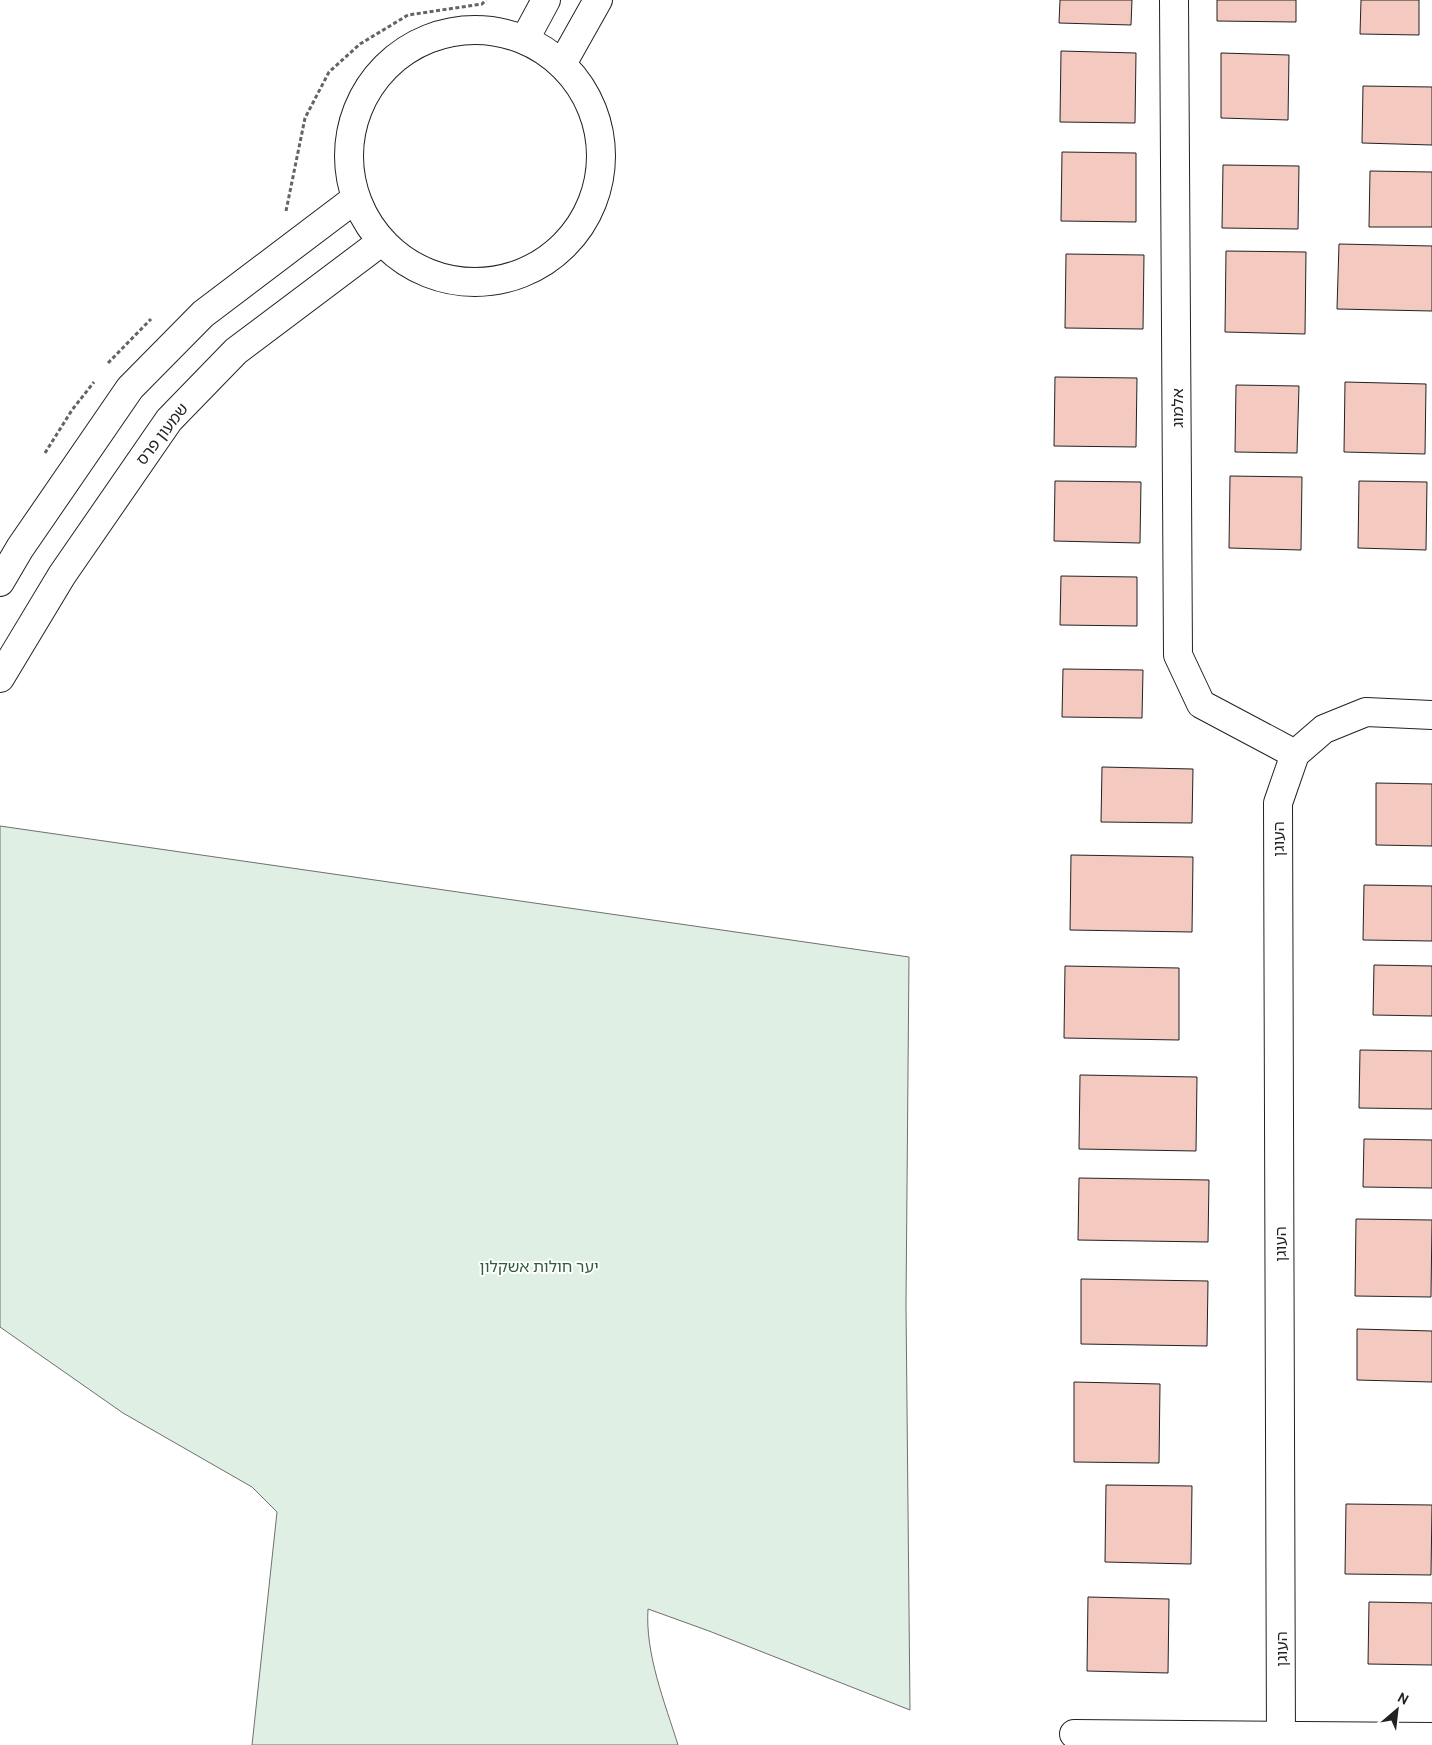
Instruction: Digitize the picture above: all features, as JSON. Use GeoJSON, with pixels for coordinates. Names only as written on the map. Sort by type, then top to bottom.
{"type":"FeatureCollection","features":[{"type":"Feature","properties":{"kind":"street"},"geometry":{"type":"LineString","coordinates":[[525,40],[546,0]]}},
{"type":"Feature","properties":{"kind":"street"},"geometry":{"type":"LineString","coordinates":[[562,64],[598,0]]}},
{"type":"Feature","properties":{"kind":"street","name":"אלמוג"},"geometry":{"type":"LineString","coordinates":[[1174,0],[1178,655],[1201,704],[1295,754]]}},
{"type":"Feature","properties":{"kind":"street"},"geometry":{"type":"LineString","coordinates":[[484,30],[525,40],[545,50],[562,64],[588,96],[601,134],[602,175],[590,214],[566,247],[532,271],[493,283],[452,282],[414,268],[381,242],[366,222],[355,199],[348,158],[354,116],[374,79],[404,50],[442,33],[484,30]]}},
{"type":"Feature","properties":{"kind":"street"},"geometry":{"type":"LineString","coordinates":[[0,582],[20,548],[130,388],[203,314],[355,199]]}},
{"type":"Feature","properties":{"kind":"street","name":"שמעון פרס"},"geometry":{"type":"LineString","coordinates":[[0,678],[62,575],[168,420],[236,351],[381,242]]}},
{"type":"Feature","properties":{"kind":"street"},"geometry":{"type":"LineString","coordinates":[[1295,754],[1324,729],[1366,712],[1432,715]]}},
{"type":"Feature","properties":{"kind":"street","name":"העוגן"},"geometry":{"type":"LineString","coordinates":[[1282,1740],[1278,803],[1295,754]]}},
{"type":"Feature","properties":{"kind":"street"},"geometry":{"type":"LineString","coordinates":[[1074,1734],[1282,1740],[1432,1736]]}},
{"type":"Feature","properties":{"kind":"path"},"geometry":{"type":"LineString","coordinates":[[279,217],[286,212],[305,118],[329,72],[360,44],[408,15],[482,4],[486,0]]}},
{"type":"Feature","properties":{"kind":"path"},"geometry":{"type":"LineString","coordinates":[[107,365],[154,316]]}},
{"type":"Feature","properties":{"kind":"path"},"geometry":{"type":"LineString","coordinates":[[41,459],[72,410],[95,380]]}},
{"type":"Feature","properties":{"kind":"green space","name":"יער חולות אשקלון"},"geometry":{"type":"Polygon","coordinates":[[[0,826],[909,957],[906,1305],[910,1710],[648,1609],[648,1626],[653,1661],[678,1745],[252,1745],[277,1512],[252,1487],[123,1413],[0,1327],[0,826]]]}},
{"type":"Feature","properties":{"kind":"building"},"geometry":{"type":"Polygon","coordinates":[[[1060,0],[1132,0],[1131,25],[1059,23],[1060,0]]]}},
{"type":"Feature","properties":{"kind":"building"},"geometry":{"type":"Polygon","coordinates":[[[1217,0],[1296,0],[1296,22],[1217,21],[1217,0]]]}},
{"type":"Feature","properties":{"kind":"building"},"geometry":{"type":"Polygon","coordinates":[[[1361,0],[1419,0],[1419,35],[1360,34],[1361,0]]]}},
{"type":"Feature","properties":{"kind":"building"},"geometry":{"type":"Polygon","coordinates":[[[1061,51],[1136,53],[1135,123],[1060,122],[1061,51]]]}},
{"type":"Feature","properties":{"kind":"building"},"geometry":{"type":"Polygon","coordinates":[[[1221,53],[1289,55],[1288,120],[1221,118],[1221,53]]]}},
{"type":"Feature","properties":{"kind":"building"},"geometry":{"type":"Polygon","coordinates":[[[1363,86],[1432,87],[1432,145],[1362,143],[1363,86]]]}},
{"type":"Feature","properties":{"kind":"building"},"geometry":{"type":"Polygon","coordinates":[[[1062,152],[1136,153],[1136,222],[1061,221],[1062,152]]]}},
{"type":"Feature","properties":{"kind":"building"},"geometry":{"type":"Polygon","coordinates":[[[1223,165],[1299,166],[1298,229],[1222,228],[1223,165]]]}},
{"type":"Feature","properties":{"kind":"building"},"geometry":{"type":"Polygon","coordinates":[[[1370,171],[1432,172],[1432,227],[1369,227],[1370,171]]]}},
{"type":"Feature","properties":{"kind":"building"},"geometry":{"type":"Polygon","coordinates":[[[1339,244],[1432,246],[1432,311],[1337,309],[1339,244]]]}},
{"type":"Feature","properties":{"kind":"building"},"geometry":{"type":"Polygon","coordinates":[[[1226,251],[1306,252],[1305,334],[1225,332],[1226,251]]]}},
{"type":"Feature","properties":{"kind":"building"},"geometry":{"type":"Polygon","coordinates":[[[1066,254],[1144,255],[1143,329],[1065,328],[1066,254]]]}},
{"type":"Feature","properties":{"kind":"building"},"geometry":{"type":"Polygon","coordinates":[[[1055,377],[1137,378],[1136,447],[1054,446],[1055,377]]]}},
{"type":"Feature","properties":{"kind":"building"},"geometry":{"type":"Polygon","coordinates":[[[1345,382],[1426,384],[1425,454],[1344,452],[1345,382]]]}},
{"type":"Feature","properties":{"kind":"building"},"geometry":{"type":"Polygon","coordinates":[[[1236,385],[1299,386],[1297,453],[1235,452],[1236,385]]]}},
{"type":"Feature","properties":{"kind":"building"},"geometry":{"type":"Polygon","coordinates":[[[1230,476],[1302,477],[1301,550],[1229,548],[1230,476]]]}},
{"type":"Feature","properties":{"kind":"building"},"geometry":{"type":"Polygon","coordinates":[[[1055,481],[1141,482],[1140,543],[1054,541],[1055,481]]]}},
{"type":"Feature","properties":{"kind":"building"},"geometry":{"type":"Polygon","coordinates":[[[1359,481],[1427,482],[1426,550],[1358,548],[1359,481]]]}},
{"type":"Feature","properties":{"kind":"building"},"geometry":{"type":"Polygon","coordinates":[[[1061,576],[1137,577],[1137,626],[1060,625],[1061,576]]]}},
{"type":"Feature","properties":{"kind":"building"},"geometry":{"type":"Polygon","coordinates":[[[1063,669],[1143,670],[1142,718],[1062,717],[1063,669]]]}},
{"type":"Feature","properties":{"kind":"building"},"geometry":{"type":"Polygon","coordinates":[[[1102,767],[1193,769],[1192,823],[1101,822],[1102,767]]]}},
{"type":"Feature","properties":{"kind":"building"},"geometry":{"type":"Polygon","coordinates":[[[1376,783],[1432,784],[1432,846],[1376,845],[1376,783]]]}},
{"type":"Feature","properties":{"kind":"building"},"geometry":{"type":"Polygon","coordinates":[[[1071,855],[1193,857],[1192,932],[1070,930],[1071,855]]]}},
{"type":"Feature","properties":{"kind":"building"},"geometry":{"type":"Polygon","coordinates":[[[1364,885],[1432,886],[1432,941],[1363,940],[1364,885]]]}},
{"type":"Feature","properties":{"kind":"building"},"geometry":{"type":"Polygon","coordinates":[[[1374,965],[1432,966],[1432,1016],[1373,1015],[1374,965]]]}},
{"type":"Feature","properties":{"kind":"building"},"geometry":{"type":"Polygon","coordinates":[[[1065,966],[1179,968],[1179,1040],[1064,1038],[1065,966]]]}},
{"type":"Feature","properties":{"kind":"building"},"geometry":{"type":"Polygon","coordinates":[[[1360,1050],[1432,1051],[1432,1109],[1359,1108],[1360,1050]]]}},
{"type":"Feature","properties":{"kind":"building"},"geometry":{"type":"Polygon","coordinates":[[[1080,1075],[1197,1077],[1196,1151],[1079,1149],[1080,1075]]]}},
{"type":"Feature","properties":{"kind":"building"},"geometry":{"type":"Polygon","coordinates":[[[1364,1139],[1432,1140],[1432,1188],[1363,1187],[1364,1139]]]}},
{"type":"Feature","properties":{"kind":"building"},"geometry":{"type":"Polygon","coordinates":[[[1079,1178],[1209,1180],[1208,1242],[1078,1240],[1079,1178]]]}},
{"type":"Feature","properties":{"kind":"building"},"geometry":{"type":"Polygon","coordinates":[[[1356,1219],[1432,1220],[1431,1297],[1355,1296],[1356,1219]]]}},
{"type":"Feature","properties":{"kind":"building"},"geometry":{"type":"Polygon","coordinates":[[[1081,1279],[1208,1281],[1207,1346],[1081,1344],[1081,1279]]]}},
{"type":"Feature","properties":{"kind":"building"},"geometry":{"type":"Polygon","coordinates":[[[1357,1329],[1432,1331],[1432,1382],[1357,1380],[1357,1329]]]}},
{"type":"Feature","properties":{"kind":"building"},"geometry":{"type":"Polygon","coordinates":[[[1074,1382],[1160,1384],[1159,1463],[1074,1462],[1074,1382]]]}},
{"type":"Feature","properties":{"kind":"building"},"geometry":{"type":"Polygon","coordinates":[[[1106,1485],[1192,1486],[1191,1564],[1105,1562],[1106,1485]]]}},
{"type":"Feature","properties":{"kind":"building"},"geometry":{"type":"Polygon","coordinates":[[[1346,1504],[1432,1505],[1431,1575],[1345,1574],[1346,1504]]]}},
{"type":"Feature","properties":{"kind":"building"},"geometry":{"type":"Polygon","coordinates":[[[1088,1597],[1169,1599],[1168,1673],[1087,1671],[1088,1597]]]}},
{"type":"Feature","properties":{"kind":"building"},"geometry":{"type":"Polygon","coordinates":[[[1369,1602],[1432,1603],[1432,1665],[1368,1664],[1369,1602]]]}}]}
